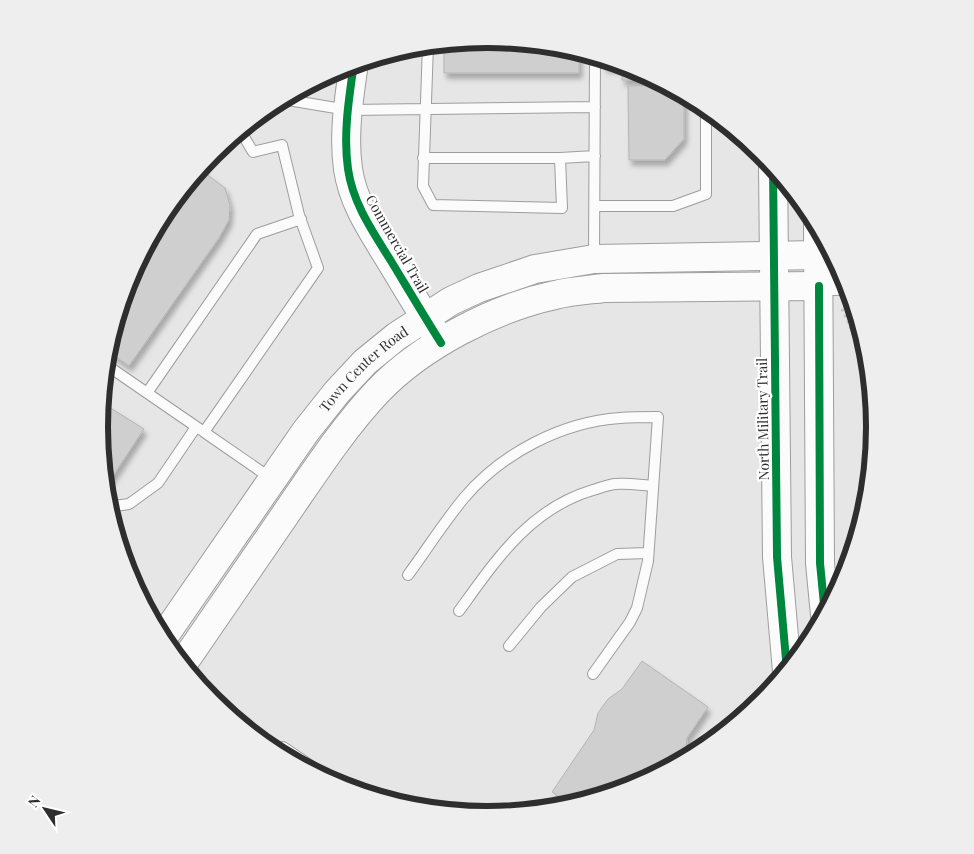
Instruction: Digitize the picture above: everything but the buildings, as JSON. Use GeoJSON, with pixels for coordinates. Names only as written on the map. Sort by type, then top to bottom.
{"type":"FeatureCollection","features":[{"type":"Feature","properties":{"kind":"main road","name":"Commercial Trail"},"geometry":{"type":"LineString","coordinates":[[353,72],[348,110],[346,153],[348,170],[356,201],[371,229],[441,343]]}},
{"type":"Feature","properties":{"kind":"main road","name":"North Military Trail"},"geometry":{"type":"LineString","coordinates":[[773,178],[773,286],[778,557],[786,660]]}},
{"type":"Feature","properties":{"kind":"main road","name":"Town Center Road"},"geometry":{"type":"LineString","coordinates":[[167,632],[321,410],[351,376],[390,340],[451,301],[507,278],[535,269],[594,259],[825,254]]}},
{"type":"Feature","properties":{"kind":"main road"},"geometry":{"type":"LineString","coordinates":[[824,602],[820,563],[819,286],[826,256]]}},
{"type":"Feature","properties":{"kind":"main road","name":"Town Center Road"},"geometry":{"type":"LineString","coordinates":[[186,659],[320,465],[355,418],[392,378],[423,354],[441,343],[479,322],[506,310],[555,295],[604,288],[819,286]]}},
{"type":"Feature","properties":{"kind":"street"},"geometry":{"type":"LineString","coordinates":[[819,286],[839,285]]}},
{"type":"Feature","properties":{"kind":"lane"},"geometry":{"type":"LineString","coordinates":[[428,53],[423,186],[433,205],[562,208],[560,158]]}},
{"type":"Feature","properties":{"kind":"lane"},"geometry":{"type":"LineString","coordinates":[[594,259],[595,63]]}},
{"type":"Feature","properties":{"kind":"lane"},"geometry":{"type":"LineString","coordinates":[[293,101],[348,110],[595,107]]}},
{"type":"Feature","properties":{"kind":"lane"},"geometry":{"type":"LineString","coordinates":[[595,206],[673,206],[706,194],[706,117]]}},
{"type":"Feature","properties":{"kind":"lane"},"geometry":{"type":"LineString","coordinates":[[116,506],[129,504],[158,483],[318,268],[301,219],[282,144],[253,152],[244,136]]}},
{"type":"Feature","properties":{"kind":"lane"},"geometry":{"type":"LineString","coordinates":[[423,158],[560,158],[595,156]]}},
{"type":"Feature","properties":{"kind":"lane"},"geometry":{"type":"LineString","coordinates":[[147,393],[257,234],[301,219]]}},
{"type":"Feature","properties":{"kind":"lane"},"geometry":{"type":"LineString","coordinates":[[112,369],[273,479]]}},
{"type":"Feature","properties":{"kind":"lane"},"geometry":{"type":"LineString","coordinates":[[408,575],[464,498],[483,478],[521,449],[588,423],[619,418],[658,417],[648,561],[634,615],[593,674]]}},
{"type":"Feature","properties":{"kind":"lane"},"geometry":{"type":"LineString","coordinates":[[459,611],[500,555],[523,531],[554,507],[582,494],[613,484],[653,486]]}},
{"type":"Feature","properties":{"kind":"lane"},"geometry":{"type":"LineString","coordinates":[[509,646],[541,607],[572,577],[616,554],[648,553]]}},
{"type":"Feature","properties":{"kind":"lane"},"geometry":{"type":"LineString","coordinates":[[283,747],[289,751]]}},
{"type":"Feature","properties":{"kind":"path"},"geometry":{"type":"LineString","coordinates":[[842,309],[856,338]]}},
{"type":"Feature","properties":{"kind":"cycle path"},"geometry":{"type":"LineString","coordinates":[[353,72],[347,116],[346,143],[348,169],[354,194],[371,228],[441,343]]}},
{"type":"Feature","properties":{"kind":"cycle path"},"geometry":{"type":"LineString","coordinates":[[773,178],[777,557],[786,660]]}},
{"type":"Feature","properties":{"kind":"cycle path"},"geometry":{"type":"LineString","coordinates":[[819,286],[820,563],[824,602]]}}]}
